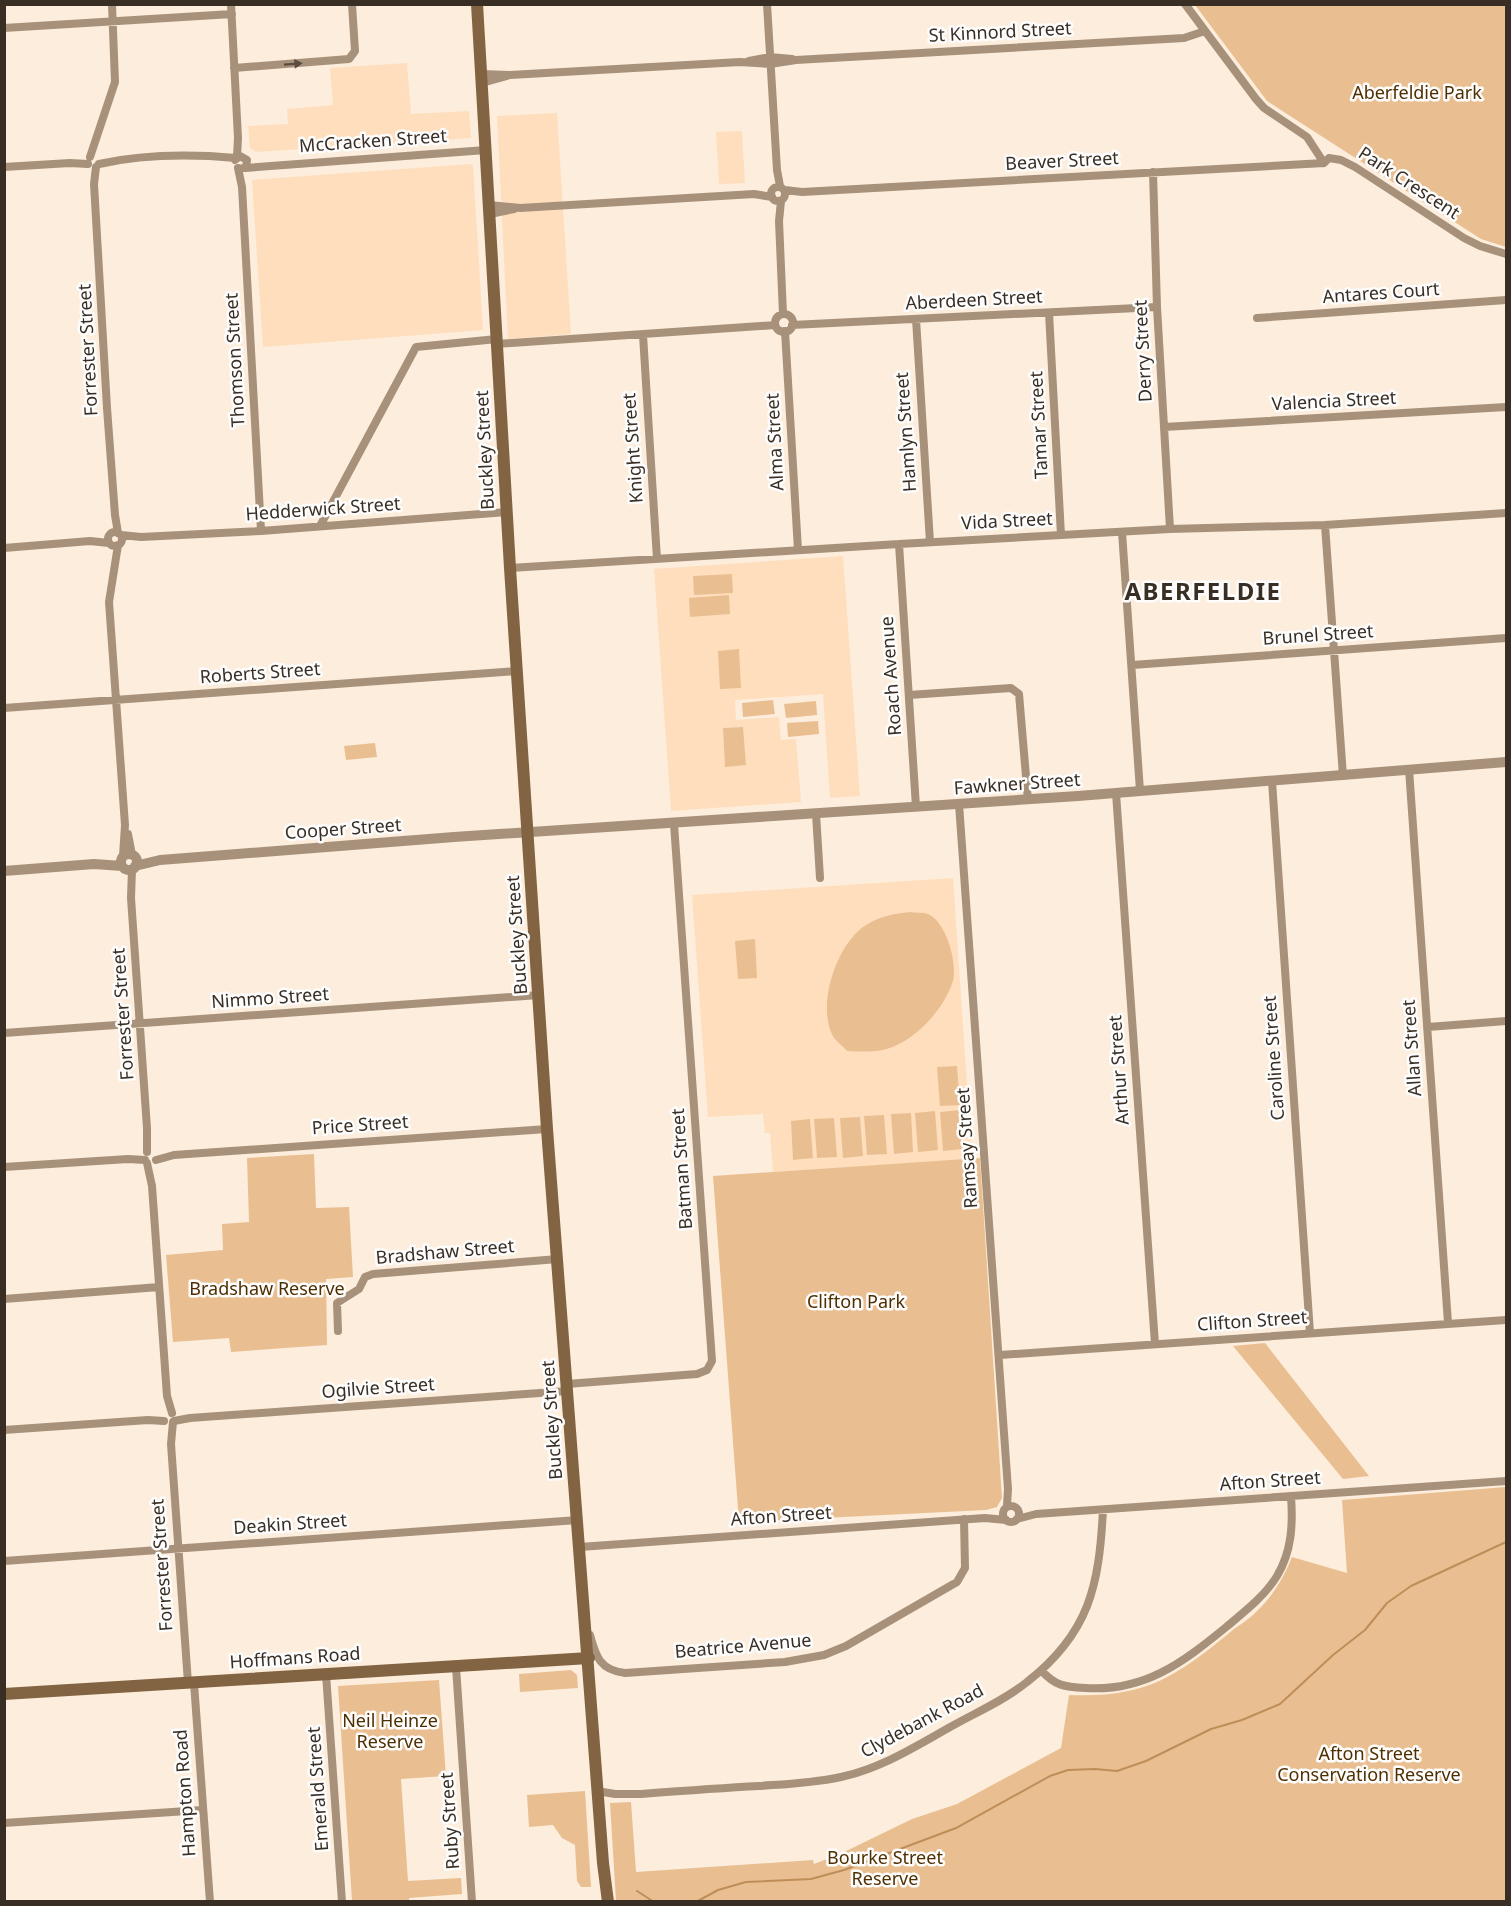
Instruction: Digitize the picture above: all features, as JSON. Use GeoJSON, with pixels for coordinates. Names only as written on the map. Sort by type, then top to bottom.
{"type":"FeatureCollection","features":[{"type":"Feature","properties":{"kind":"main road","name":"Buckley Street"},"geometry":{"type":"LineString","coordinates":[[477,4],[510,568],[548,1129],[589,1658],[597,1791],[608,1902]]}},
{"type":"Feature","properties":{"kind":"main road","name":"Hoffmans Road"},"geometry":{"type":"LineString","coordinates":[[4,1694],[589,1658]]}},
{"type":"Feature","properties":{"kind":"main road","name":"Buckley Street"},"geometry":{"type":"LineString","coordinates":[[602,1902],[603,1863]]}},
{"type":"Feature","properties":{"kind":"street","name":"Forrester Street"},"geometry":{"type":"LineString","coordinates":[[112,4],[115,82],[96,141],[93,161],[115,515],[114,564],[109,603],[178,1549],[191,1683]]}},
{"type":"Feature","properties":{"kind":"street"},"geometry":{"type":"LineString","coordinates":[[234,68],[349,59],[355,51],[352,4]]}},
{"type":"Feature","properties":{"kind":"street"},"geometry":{"type":"LineString","coordinates":[[767,4],[783,314]]}},
{"type":"Feature","properties":{"kind":"street"},"geometry":{"type":"LineString","coordinates":[[1185,4],[1256,99],[1264,108],[1307,137],[1324,163]]}},
{"type":"Feature","properties":{"kind":"street"},"geometry":{"type":"LineString","coordinates":[[4,28],[113,21],[231,9]]}},
{"type":"Feature","properties":{"kind":"street","name":"Thomson Street"},"geometry":{"type":"LineString","coordinates":[[231,9],[261,531]]}},
{"type":"Feature","properties":{"kind":"street","name":"St Kinnord Street"},"geometry":{"type":"LineString","coordinates":[[481,78],[1184,38],[1205,31]]}},
{"type":"Feature","properties":{"kind":"street","name":"McCracken Street"},"geometry":{"type":"LineString","coordinates":[[4,167],[182,155],[213,156],[263,166],[486,150]]}},
{"type":"Feature","properties":{"kind":"street","name":"Park Crescent"},"geometry":{"type":"LineString","coordinates":[[1324,163],[1329,158],[1341,160],[1457,234],[1480,246],[1506,254]]}},
{"type":"Feature","properties":{"kind":"street","name":"Beaver Street"},"geometry":{"type":"LineString","coordinates":[[489,210],[1324,163]]}},
{"type":"Feature","properties":{"kind":"street","name":"Derry Street"},"geometry":{"type":"LineString","coordinates":[[1153,172],[1156,307],[1170,529]]}},
{"type":"Feature","properties":{"kind":"street","name":"Antares Court"},"geometry":{"type":"LineString","coordinates":[[1257,318],[1506,300]]}},
{"type":"Feature","properties":{"kind":"street","name":"Aberdeen Street"},"geometry":{"type":"LineString","coordinates":[[792,325],[1156,307]]}},
{"type":"Feature","properties":{"kind":"street","name":"Tamar Street"},"geometry":{"type":"LineString","coordinates":[[1049,313],[1061,535]]}},
{"type":"Feature","properties":{"kind":"street"},"geometry":{"type":"LineString","coordinates":[[783,314],[790,317],[792,325],[785,332],[779,330],[775,325],[776,318],[783,314]]}},
{"type":"Feature","properties":{"kind":"street","name":"Hamlyn Street"},"geometry":{"type":"LineString","coordinates":[[916,319],[930,542]]}},
{"type":"Feature","properties":{"kind":"street"},"geometry":{"type":"LineString","coordinates":[[320,525],[416,347],[643,335],[775,325]]}},
{"type":"Feature","properties":{"kind":"street","name":"Alma Street"},"geometry":{"type":"LineString","coordinates":[[785,332],[798,550]]}},
{"type":"Feature","properties":{"kind":"street","name":"Knight Street"},"geometry":{"type":"LineString","coordinates":[[643,335],[657,559]]}},
{"type":"Feature","properties":{"kind":"street","name":"Valencia Street"},"geometry":{"type":"LineString","coordinates":[[1164,427],[1506,407]]}},
{"type":"Feature","properties":{"kind":"street","name":"Hedderwick Street"},"geometry":{"type":"LineString","coordinates":[[4,548],[507,512]]}},
{"type":"Feature","properties":{"kind":"street","name":"Vida Street"},"geometry":{"type":"LineString","coordinates":[[510,568],[930,542],[1170,529],[1325,525],[1506,513]]}},
{"type":"Feature","properties":{"kind":"street"},"geometry":{"type":"LineString","coordinates":[[1325,525],[1332,651],[1343,776]]}},
{"type":"Feature","properties":{"kind":"street"},"geometry":{"type":"LineString","coordinates":[[1122,532],[1140,791]]}},
{"type":"Feature","properties":{"kind":"street","name":"Roach Avenue"},"geometry":{"type":"LineString","coordinates":[[899,544],[916,807]]}},
{"type":"Feature","properties":{"kind":"street","name":"Brunel Street"},"geometry":{"type":"LineString","coordinates":[[1132,665],[1506,638]]}},
{"type":"Feature","properties":{"kind":"street","name":"Roberts Street"},"geometry":{"type":"LineString","coordinates":[[4,708],[517,672]]}},
{"type":"Feature","properties":{"kind":"street"},"geometry":{"type":"LineString","coordinates":[[909,695],[1011,688],[1019,694],[1028,800]]}},
{"type":"Feature","properties":{"kind":"street","name":"Fawkner Street"},"geometry":{"type":"LineString","coordinates":[[529,834],[1028,800],[1506,762]]}},
{"type":"Feature","properties":{"kind":"street","name":"Allan Street"},"geometry":{"type":"LineString","coordinates":[[1409,770],[1448,1323]]}},
{"type":"Feature","properties":{"kind":"street","name":"Caroline Street"},"geometry":{"type":"LineString","coordinates":[[1272,781],[1310,1333]]}},
{"type":"Feature","properties":{"kind":"street","name":"Arthur Street"},"geometry":{"type":"LineString","coordinates":[[1116,793],[1155,1344]]}},
{"type":"Feature","properties":{"kind":"street","name":"Ramsay Street"},"geometry":{"type":"LineString","coordinates":[[959,804],[1011,1512]]}},
{"type":"Feature","properties":{"kind":"street"},"geometry":{"type":"LineString","coordinates":[[816,814],[820,878]]}},
{"type":"Feature","properties":{"kind":"street","name":"Batman Street"},"geometry":{"type":"LineString","coordinates":[[567,1388],[697,1374],[707,1370],[712,1361],[674,824]]}},
{"type":"Feature","properties":{"kind":"street","name":"Cooper Street"},"geometry":{"type":"LineString","coordinates":[[4,871],[454,837],[529,834]]}},
{"type":"Feature","properties":{"kind":"street","name":"Nimmo Street"},"geometry":{"type":"LineString","coordinates":[[4,1033],[539,995]]}},
{"type":"Feature","properties":{"kind":"street"},"geometry":{"type":"LineString","coordinates":[[1428,1027],[1506,1021]]}},
{"type":"Feature","properties":{"kind":"street","name":"Price Street"},"geometry":{"type":"LineString","coordinates":[[4,1167],[548,1129]]}},
{"type":"Feature","properties":{"kind":"street","name":"Bradshaw Street"},"geometry":{"type":"LineString","coordinates":[[338,1331],[337,1303],[359,1289],[365,1277],[373,1274],[558,1259]]}},
{"type":"Feature","properties":{"kind":"street"},"geometry":{"type":"LineString","coordinates":[[4,1299],[159,1287]]}},
{"type":"Feature","properties":{"kind":"street","name":"Clifton Street"},"geometry":{"type":"LineString","coordinates":[[1000,1355],[1506,1320]]}},
{"type":"Feature","properties":{"kind":"street","name":"Ogilvie Street"},"geometry":{"type":"LineString","coordinates":[[4,1430],[190,1418],[567,1388]]}},
{"type":"Feature","properties":{"kind":"street","name":"Afton Street"},"geometry":{"type":"LineString","coordinates":[[580,1546],[985,1518],[1011,1512],[1036,1514],[1103,1510],[1506,1481]]}},
{"type":"Feature","properties":{"kind":"street"},"geometry":{"type":"LineString","coordinates":[[1041,1670],[1057,1685],[1104,1688],[1142,1681],[1190,1657],[1258,1600],[1278,1575],[1288,1551],[1291,1534],[1291,1496]]}},
{"type":"Feature","properties":{"kind":"street","name":"Clydebank Road"},"geometry":{"type":"LineString","coordinates":[[597,1791],[641,1794],[807,1782],[876,1767],[914,1748],[1019,1688],[1041,1670],[1066,1643],[1089,1602],[1099,1563],[1103,1510]]}},
{"type":"Feature","properties":{"kind":"street","name":"Beatrice Avenue"},"geometry":{"type":"LineString","coordinates":[[586,1623],[600,1661],[610,1670],[625,1673],[785,1662],[815,1657],[835,1651],[957,1582],[965,1568],[964,1519]]}},
{"type":"Feature","properties":{"kind":"street","name":"Deakin Street"},"geometry":{"type":"LineString","coordinates":[[4,1561],[578,1520]]}},
{"type":"Feature","properties":{"kind":"street","name":"Ruby Street"},"geometry":{"type":"LineString","coordinates":[[456,1667],[472,1902]]}},
{"type":"Feature","properties":{"kind":"street","name":"Emerald Street"},"geometry":{"type":"LineString","coordinates":[[326,1674],[342,1902]]}},
{"type":"Feature","properties":{"kind":"street","name":"Hampton Road"},"geometry":{"type":"LineString","coordinates":[[191,1683],[210,1902]]}},
{"type":"Feature","properties":{"kind":"street"},"geometry":{"type":"LineString","coordinates":[[4,1823],[203,1810]]}},
{"type":"Feature","properties":{"kind":"shaded area"},"geometry":{"type":"Polygon","coordinates":[[[407,63],[411,114],[469,111],[471,138],[256,152],[250,148],[248,126],[288,124],[287,109],[333,105],[330,68],[407,63]]]}},
{"type":"Feature","properties":{"kind":"shaded area"},"geometry":{"type":"Polygon","coordinates":[[[557,113],[571,334],[508,339],[497,116],[557,113]]]}},
{"type":"Feature","properties":{"kind":"shaded area"},"geometry":{"type":"Polygon","coordinates":[[[742,131],[745,183],[719,184],[716,132],[742,131]]]}},
{"type":"Feature","properties":{"kind":"shaded area"},"geometry":{"type":"Polygon","coordinates":[[[473,165],[483,330],[263,347],[252,180],[473,165]]]}},
{"type":"Feature","properties":{"kind":"shaded area"},"geometry":{"type":"Polygon","coordinates":[[[843,556],[860,796],[830,798],[823,694],[735,700],[736,720],[779,717],[781,740],[796,739],[801,802],[671,811],[654,569],[843,556]]]}},
{"type":"Feature","properties":{"kind":"shaded area"},"geometry":{"type":"Polygon","coordinates":[[[953,878],[972,1159],[773,1172],[770,1133],[765,1133],[763,1114],[708,1117],[692,895],[953,878]]]}},
{"type":"Feature","properties":{"kind":"green space","name":"Aberfeldie Park"},"geometry":{"type":"Polygon","coordinates":[[[1195,5],[1506,5],[1506,247],[1481,239],[1267,101],[1195,5]]]}},
{"type":"Feature","properties":{"kind":"green space"},"geometry":{"type":"Polygon","coordinates":[[[732,574],[733,593],[694,595],[693,576],[732,574]]]}},
{"type":"Feature","properties":{"kind":"green space"},"geometry":{"type":"Polygon","coordinates":[[[729,595],[730,614],[690,617],[689,598],[729,595]]]}},
{"type":"Feature","properties":{"kind":"green space"},"geometry":{"type":"Polygon","coordinates":[[[739,649],[741,688],[720,689],[718,651],[739,649]]]}},
{"type":"Feature","properties":{"kind":"green space"},"geometry":{"type":"Polygon","coordinates":[[[773,700],[775,714],[743,717],[742,703],[773,700]]]}},
{"type":"Feature","properties":{"kind":"green space"},"geometry":{"type":"Polygon","coordinates":[[[816,701],[817,715],[786,718],[784,704],[816,701]]]}},
{"type":"Feature","properties":{"kind":"green space"},"geometry":{"type":"Polygon","coordinates":[[[818,721],[819,734],[788,737],[787,723],[818,721]]]}},
{"type":"Feature","properties":{"kind":"green space"},"geometry":{"type":"Polygon","coordinates":[[[743,727],[746,765],[725,767],[723,728],[743,727]]]}},
{"type":"Feature","properties":{"kind":"green space"},"geometry":{"type":"Polygon","coordinates":[[[375,743],[377,757],[346,760],[344,746],[375,743]]]}},
{"type":"Feature","properties":{"kind":"green space"},"geometry":{"type":"Polygon","coordinates":[[[910,912],[928,914],[941,926],[946,935],[954,967],[954,976],[948,993],[938,1010],[924,1025],[901,1043],[868,1052],[847,1051],[833,1036],[828,1021],[829,991],[832,975],[839,959],[846,945],[866,925],[882,917],[910,912]]]}},
{"type":"Feature","properties":{"kind":"green space"},"geometry":{"type":"Polygon","coordinates":[[[755,939],[757,978],[738,979],[735,941],[755,939]]]}},
{"type":"Feature","properties":{"kind":"green space"},"geometry":{"type":"Polygon","coordinates":[[[957,1066],[960,1105],[940,1106],[937,1067],[957,1066]]]}},
{"type":"Feature","properties":{"kind":"green space"},"geometry":{"type":"Polygon","coordinates":[[[960,1110],[962,1149],[943,1151],[940,1112],[960,1110]]]}},
{"type":"Feature","properties":{"kind":"green space"},"geometry":{"type":"Polygon","coordinates":[[[935,1111],[938,1150],[918,1152],[915,1113],[935,1111]]]}},
{"type":"Feature","properties":{"kind":"green space"},"geometry":{"type":"Polygon","coordinates":[[[911,1113],[913,1152],[894,1154],[891,1114],[911,1113]]]}},
{"type":"Feature","properties":{"kind":"green space"},"geometry":{"type":"Polygon","coordinates":[[[884,1115],[887,1154],[867,1155],[864,1116],[884,1115]]]}},
{"type":"Feature","properties":{"kind":"green space"},"geometry":{"type":"Polygon","coordinates":[[[860,1117],[863,1156],[843,1158],[840,1118],[860,1117]]]}},
{"type":"Feature","properties":{"kind":"green space"},"geometry":{"type":"Polygon","coordinates":[[[834,1118],[837,1157],[817,1158],[814,1119],[834,1118]]]}},
{"type":"Feature","properties":{"kind":"green space"},"geometry":{"type":"Polygon","coordinates":[[[810,1119],[813,1158],[793,1160],[791,1121],[810,1119]]]}},
{"type":"Feature","properties":{"kind":"green space","name":"Bradshaw Reserve"},"geometry":{"type":"Polygon","coordinates":[[[314,1154],[316,1208],[349,1207],[353,1277],[326,1279],[327,1345],[231,1352],[229,1338],[173,1342],[166,1255],[223,1250],[222,1224],[249,1222],[247,1158],[314,1154]]]}},
{"type":"Feature","properties":{"kind":"green space","name":"Clifton Park"},"geometry":{"type":"Polygon","coordinates":[[[980,1158],[1002,1498],[997,1507],[986,1510],[739,1522],[713,1176],[980,1158]]]}},
{"type":"Feature","properties":{"kind":"green space"},"geometry":{"type":"Polygon","coordinates":[[[1265,1343],[1369,1476],[1343,1479],[1233,1346],[1265,1343]]]}},
{"type":"Feature","properties":{"kind":"green space","name":"Afton Street Conservation Reserve"},"geometry":{"type":"Polygon","coordinates":[[[1506,1487],[1506,1901],[616,1901],[610,1803],[631,1802],[636,1872],[813,1860],[814,1864],[912,1819],[957,1804],[1061,1748],[1069,1695],[1095,1695],[1137,1689],[1173,1674],[1254,1614],[1278,1586],[1292,1557],[1347,1573],[1342,1500],[1506,1487]]]}},
{"type":"Feature","properties":{"kind":"green space"},"geometry":{"type":"Polygon","coordinates":[[[571,1670],[577,1675],[578,1688],[520,1692],[519,1674],[571,1670]]]}},
{"type":"Feature","properties":{"kind":"green space","name":"Neil Heinze Reserve"},"geometry":{"type":"Polygon","coordinates":[[[439,1680],[446,1776],[401,1779],[408,1881],[461,1878],[462,1894],[409,1898],[409,1901],[352,1901],[338,1686],[439,1680]]]}},
{"type":"Feature","properties":{"kind":"green space"},"geometry":{"type":"Polygon","coordinates":[[[585,1791],[591,1887],[581,1887],[577,1881],[575,1845],[562,1838],[553,1825],[529,1827],[527,1795],[585,1791]]]}},
{"type":"Feature","properties":{"kind":"waterway"},"geometry":{"type":"LineString","coordinates":[[696,1902],[718,1890],[746,1882],[811,1879],[844,1870],[956,1828],[1050,1776],[1068,1770],[1117,1771],[1146,1761],[1211,1729],[1242,1720],[1280,1704],[1333,1655],[1365,1630],[1387,1603],[1411,1586],[1506,1542]]}},
{"type":"Feature","properties":{"kind":"waterway"},"geometry":{"type":"LineString","coordinates":[[637,1891],[654,1902]]}},
{"type":"Feature","properties":{"kind":"district","name":"ABERFELDIE"},"geometry":{"type":"Point","coordinates":[1203,592]}},
{"type":"Feature","properties":{"kind":"park label","name":"Bourke Street Reserve"},"geometry":{"type":"Point","coordinates":[885,1868]}}]}
